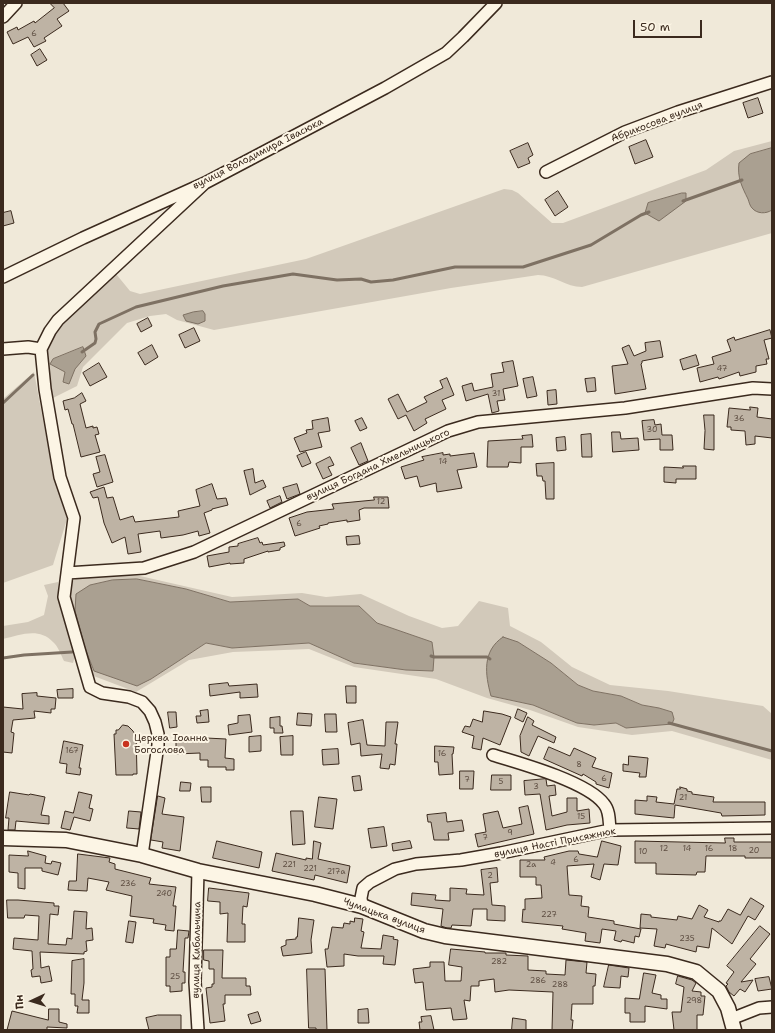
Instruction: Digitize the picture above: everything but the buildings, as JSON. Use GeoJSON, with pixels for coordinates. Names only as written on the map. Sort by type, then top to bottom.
{"type":"FeatureCollection","features":[{"type":"Feature","properties":{"kind":"street"},"geometry":{"type":"LineString","coordinates":[[3,16],[16,3]]}},
{"type":"Feature","properties":{"kind":"street","name":"вулиця Володимира Івасюка"},"geometry":{"type":"LineString","coordinates":[[3,277],[83,238],[205,183],[385,88],[438,58],[454,46],[496,3]]}},
{"type":"Feature","properties":{"kind":"street","name":"Абрикосова вулиця"},"geometry":{"type":"LineString","coordinates":[[546,172],[625,132],[678,112],[772,82]]}},
{"type":"Feature","properties":{"kind":"street"},"geometry":{"type":"LineString","coordinates":[[142,855],[158,746],[158,734],[150,710],[142,702],[129,697],[102,693],[90,687],[64,597],[74,518],[60,477],[45,389],[41,349],[50,330],[58,320],[205,183]]}},
{"type":"Feature","properties":{"kind":"street"},"geometry":{"type":"LineString","coordinates":[[3,349],[28,347],[41,349]]}},
{"type":"Feature","properties":{"kind":"street","name":"вулиця Богдана Хмельницького"},"geometry":{"type":"LineString","coordinates":[[67,573],[144,568],[194,552],[448,431],[478,422],[625,408],[753,388],[772,389]]}},
{"type":"Feature","properties":{"kind":"street"},"geometry":{"type":"LineString","coordinates":[[493,755],[538,769],[576,784],[595,795],[605,804],[609,814],[610,830]]}},
{"type":"Feature","properties":{"kind":"street","name":"вулиця Насті Присяжнюк"},"geometry":{"type":"LineString","coordinates":[[362,906],[361,898],[363,888],[370,882],[395,869],[416,864],[461,860],[610,830],[772,828]]}},
{"type":"Feature","properties":{"kind":"street","name":"Чумацька вулиця"},"geometry":{"type":"LineString","coordinates":[[3,838],[66,840],[142,855],[198,870],[315,894],[362,906],[424,931],[445,936],[667,964],[696,972],[719,991],[728,1008],[732,1024]]}},
{"type":"Feature","properties":{"kind":"street","name":"вулиця Кибальчича"},"geometry":{"type":"LineString","coordinates":[[198,870],[195,982],[198,1030]]}},
{"type":"Feature","properties":{"kind":"street"},"geometry":{"type":"LineString","coordinates":[[732,1024],[759,1008],[772,997]]}},
{"type":"Feature","properties":{"kind":"street"},"geometry":{"type":"LineString","coordinates":[[759,1008],[772,1007]]}},
{"type":"Feature","properties":{"kind":"shaded area"},"geometry":{"type":"Polygon","coordinates":[[[772,141],[772,233],[582,287],[538,275],[451,288],[214,330],[177,320],[166,314],[150,316],[127,323],[83,367],[77,386],[47,401],[44,342],[112,269],[130,291],[140,294],[306,259],[504,189],[512,190],[518,193],[552,223],[563,223],[706,170],[734,151],[772,141]]]}},
{"type":"Feature","properties":{"kind":"shaded area"},"geometry":{"type":"Polygon","coordinates":[[[772,148],[772,210],[764,213],[754,210],[751,207],[739,177],[739,163],[750,154],[772,148]]]}},
{"type":"Feature","properties":{"kind":"shaded area"},"geometry":{"type":"Polygon","coordinates":[[[686,193],[686,201],[659,221],[645,213],[648,203],[686,193]]]}},
{"type":"Feature","properties":{"kind":"shaded area"},"geometry":{"type":"Polygon","coordinates":[[[203,311],[205,314],[205,321],[198,324],[186,321],[183,315],[193,312],[203,311]]]}},
{"type":"Feature","properties":{"kind":"shaded area"},"geometry":{"type":"Polygon","coordinates":[[[83,347],[86,356],[75,369],[69,384],[63,382],[65,372],[50,364],[53,359],[83,347]]]}},
{"type":"Feature","properties":{"kind":"shaded area"},"geometry":{"type":"Polygon","coordinates":[[[34,372],[54,478],[67,519],[53,565],[3,583],[3,399],[34,372]]]}},
{"type":"Feature","properties":{"kind":"shaded area"},"geometry":{"type":"Polygon","coordinates":[[[80,576],[140,576],[232,597],[302,593],[326,597],[361,594],[409,616],[442,628],[458,626],[479,601],[508,608],[510,626],[541,642],[572,667],[610,685],[668,691],[763,706],[772,714],[772,760],[672,731],[632,735],[578,727],[530,710],[487,698],[436,679],[354,667],[309,649],[233,652],[189,660],[136,692],[91,675],[69,597],[70,583],[80,576]],[[137,579],[112,580],[90,585],[75,611],[85,648],[94,671],[151,679],[206,643],[232,648],[309,643],[354,663],[406,670],[433,671],[432,642],[377,623],[359,606],[310,606],[298,599],[230,602],[186,589],[137,579]],[[518,642],[499,698],[533,705],[577,723],[594,725],[616,723],[626,728],[672,712],[642,705],[621,696],[593,691],[578,685],[551,663],[518,642]]]}},
{"type":"Feature","properties":{"kind":"shaded area"},"geometry":{"type":"Polygon","coordinates":[[[137,579],[186,589],[230,602],[298,599],[310,606],[359,606],[377,623],[432,642],[434,657],[433,671],[406,670],[354,663],[309,643],[232,648],[206,643],[151,679],[137,686],[94,671],[85,648],[75,611],[76,594],[90,585],[112,580],[137,579]]]}},
{"type":"Feature","properties":{"kind":"shaded area"},"geometry":{"type":"Polygon","coordinates":[[[58,582],[59,597],[75,656],[73,663],[64,661],[58,648],[48,637],[36,633],[29,633],[3,639],[3,626],[28,622],[44,615],[48,596],[44,585],[58,582]]]}},
{"type":"Feature","properties":{"kind":"shaded area"},"geometry":{"type":"Polygon","coordinates":[[[503,637],[518,642],[551,663],[578,685],[593,691],[621,696],[642,705],[672,712],[674,719],[672,724],[626,728],[616,723],[594,725],[577,723],[533,705],[491,696],[487,679],[488,656],[491,649],[503,637]]]}},
{"type":"Feature","properties":{"kind":"waterway"},"geometry":{"type":"LineString","coordinates":[[683,201],[742,180]]}},
{"type":"Feature","properties":{"kind":"waterway"},"geometry":{"type":"LineString","coordinates":[[82,352],[95,343],[95,332],[99,324],[136,307],[223,286],[293,274],[337,280],[361,279],[371,282],[393,280],[455,267],[523,267],[591,245],[641,215],[649,212]]}},
{"type":"Feature","properties":{"kind":"waterway"},"geometry":{"type":"LineString","coordinates":[[3,403],[33,375]]}},
{"type":"Feature","properties":{"kind":"waterway"},"geometry":{"type":"LineString","coordinates":[[3,658],[72,652]]}},
{"type":"Feature","properties":{"kind":"waterway"},"geometry":{"type":"LineString","coordinates":[[431,656],[487,657],[490,659]]}},
{"type":"Feature","properties":{"kind":"waterway"},"geometry":{"type":"LineString","coordinates":[[669,723],[772,751]]}},
{"type":"Feature","properties":{"kind":"place","name":"Церква Іоанна Богослова"},"geometry":{"type":"Point","coordinates":[126,744]}}]}
